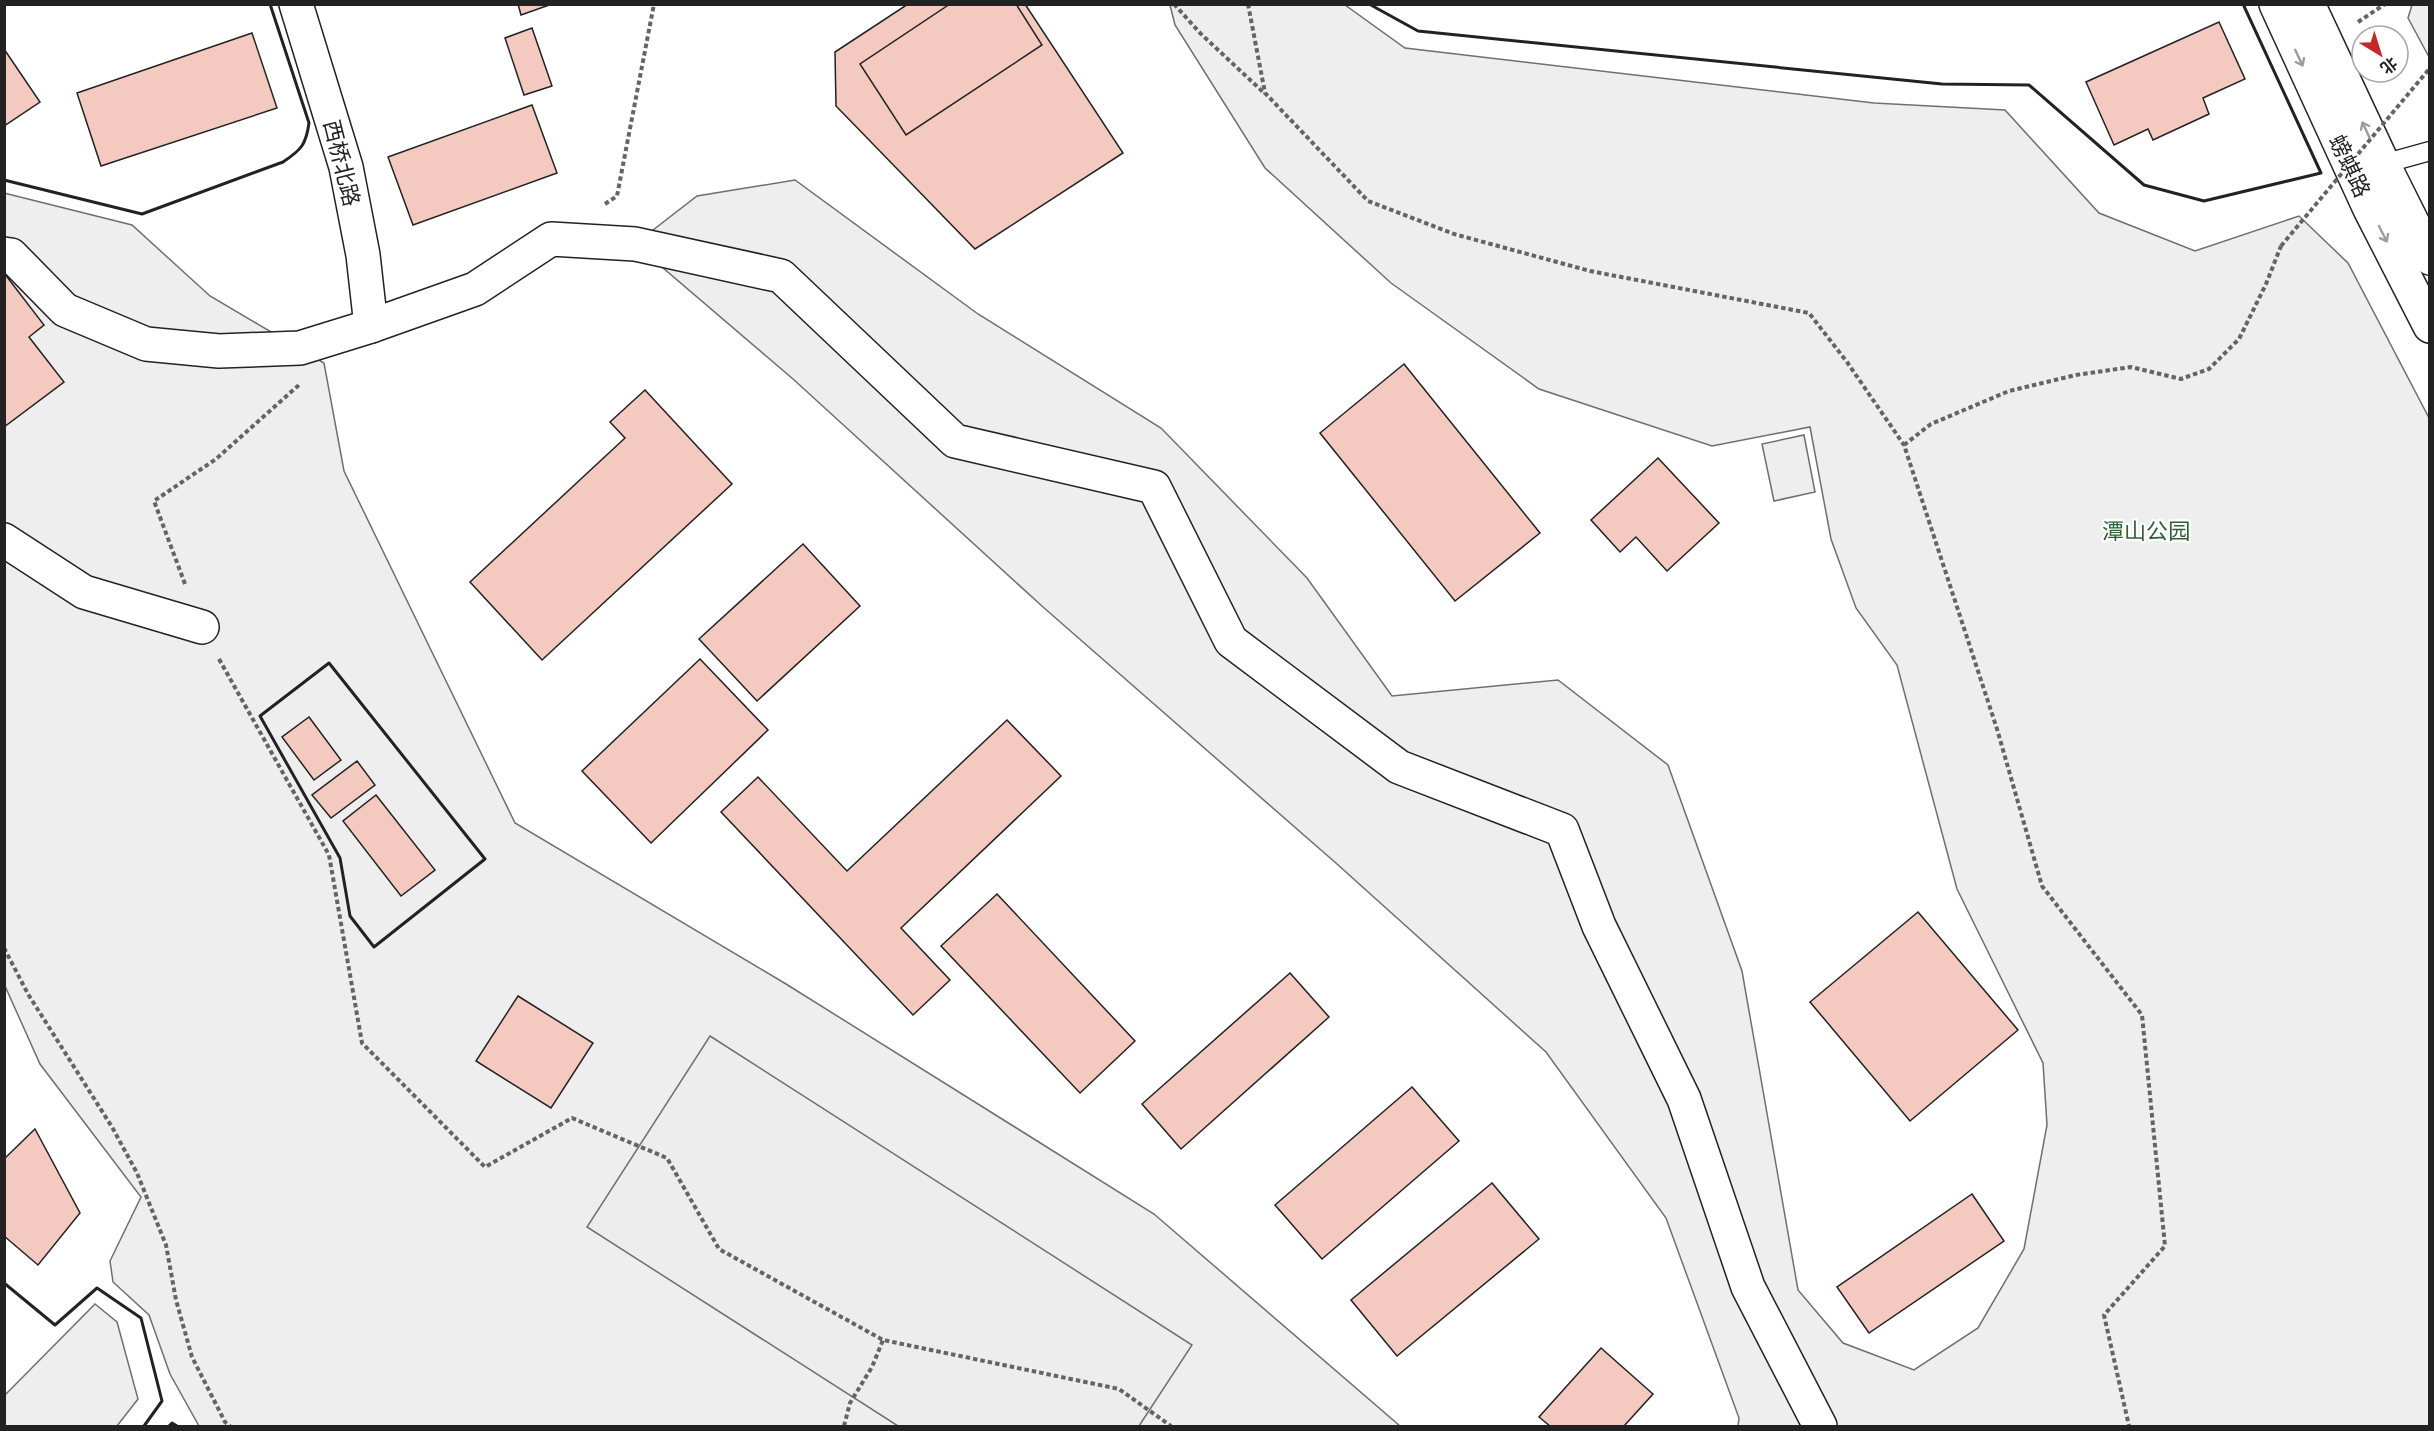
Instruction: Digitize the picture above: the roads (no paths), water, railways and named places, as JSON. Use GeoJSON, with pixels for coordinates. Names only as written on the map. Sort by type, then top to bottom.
{"type":"FeatureCollection","features":[{"type":"Feature","properties":{"kind":"street","name":"西桥北路"},"geometry":{"type":"LineString","coordinates":[[296,4],[346,167],[363,255],[371,326]]}},
{"type":"Feature","properties":{"kind":"street","name":"螃蜞路"},"geometry":{"type":"LineString","coordinates":[[2276,4],[2370,209],[2430,326]]}},
{"type":"Feature","properties":{"kind":"street"},"geometry":{"type":"LineString","coordinates":[[2308,4],[2430,258]]}},
{"type":"Feature","properties":{"kind":"street"},"geometry":{"type":"LineString","coordinates":[[4,254],[11,255],[65,310],[146,344],[219,351],[300,348],[371,326],[475,289],[551,239],[635,244],[781,276],[955,441],[1154,487],[1231,641],[1399,767],[1562,830],[1599,926],[1684,1099],[1748,1287],[1820,1426]]}},
{"type":"Feature","properties":{"kind":"street"},"geometry":{"type":"LineString","coordinates":[[4,540],[84,592],[202,627]]}},
{"type":"Feature","properties":{"kind":"lane"},"geometry":{"type":"LineString","coordinates":[[2383,164],[2430,151]]}},
{"type":"Feature","properties":{"kind":"park label","name":"潭山公园"},"geometry":{"type":"Point","coordinates":[2146,531]}}]}
